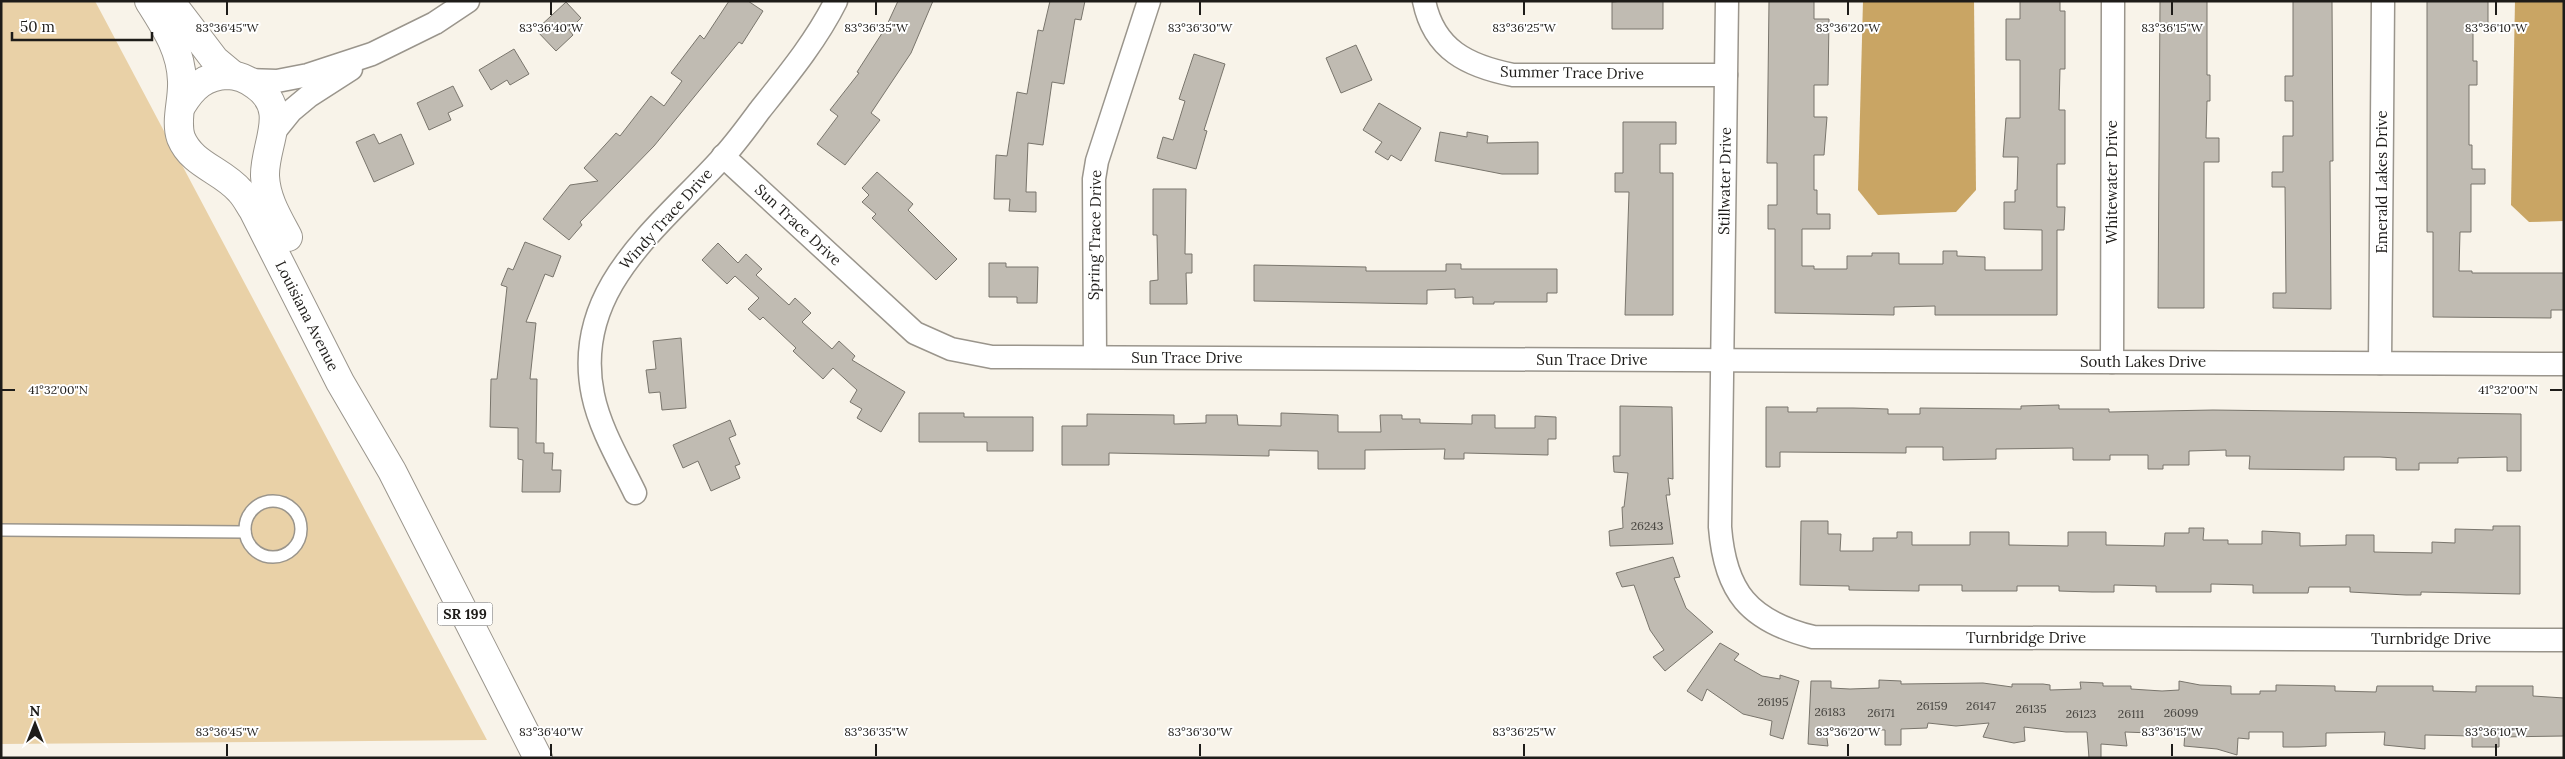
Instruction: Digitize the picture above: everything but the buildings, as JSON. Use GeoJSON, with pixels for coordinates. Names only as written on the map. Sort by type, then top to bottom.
{"type":"FeatureCollection","features":[{"type":"Feature","properties":{"kind":"main road","name":"Louisiana Avenue"},"geometry":{"type":"LineString","coordinates":[[150,1],[176,45],[182,74],[182,105],[179,120],[180,136],[188,151],[199,162],[213,169],[240,191],[253,210],[340,382],[392,471],[538,758]]}},
{"type":"Feature","properties":{"kind":"main road","name":"Louisiana Avenue"},"geometry":{"type":"LineString","coordinates":[[170,1],[215,60],[261,89],[270,102],[275,116],[266,166],[268,195],[340,349],[392,471]]}},
{"type":"Feature","properties":{"kind":"main road"},"geometry":{"type":"LineString","coordinates":[[182,105],[190,91],[203,81],[217,76],[240,77]]}},
{"type":"Feature","properties":{"kind":"main road"},"geometry":{"type":"LineString","coordinates":[[213,169],[230,171],[245,167],[258,159],[271,140]]}},
{"type":"Feature","properties":{"kind":"street"},"geometry":{"type":"LineString","coordinates":[[240,77],[277,81],[308,76],[372,54],[435,23],[468,1]]}},
{"type":"Feature","properties":{"kind":"street","name":"Windy Trace Drive"},"geometry":{"type":"LineString","coordinates":[[635,493],[600,418],[593,395],[590,370],[598,314],[609,287],[623,264],[724,156],[783,82],[811,42],[836,1]]}},
{"type":"Feature","properties":{"kind":"street","name":"Spring Trace Drive"},"geometry":{"type":"LineString","coordinates":[[1095,357],[1094,179],[1096,161],[1149,1]]}},
{"type":"Feature","properties":{"kind":"street","name":"Summer Trace Drive"},"geometry":{"type":"LineString","coordinates":[[1424,1],[1427,14],[1443,43],[1468,63],[1486,70],[1513,74],[1726,75]]}},
{"type":"Feature","properties":{"kind":"street","name":"Stillwater Drive"},"geometry":{"type":"LineString","coordinates":[[1723,360],[1727,1]]}},
{"type":"Feature","properties":{"kind":"street","name":"Whitewater Drive"},"geometry":{"type":"LineString","coordinates":[[2112,362],[2113,1]]}},
{"type":"Feature","properties":{"kind":"street","name":"Emerald Lakes Drive"},"geometry":{"type":"LineString","coordinates":[[2380,363],[2383,1]]}},
{"type":"Feature","properties":{"kind":"street"},"geometry":{"type":"LineString","coordinates":[[271,140],[291,111],[309,96],[336,80],[372,54]]}},
{"type":"Feature","properties":{"kind":"street","name":"Sun Trace Drive"},"geometry":{"type":"LineString","coordinates":[[724,156],[915,333],[970,355],[992,357],[1723,360]]}},
{"type":"Feature","properties":{"kind":"street","name":"South Lakes Drive"},"geometry":{"type":"LineString","coordinates":[[1723,360],[2564,364]]}},
{"type":"Feature","properties":{"kind":"street","name":"Turnbridge Drive"},"geometry":{"type":"LineString","coordinates":[[1723,360],[1720,527],[1722,554],[1729,578],[1744,600],[1764,619],[1785,630],[1813,636],[2564,640]]}},
{"type":"Feature","properties":{"kind":"lane"},"geometry":{"type":"LineString","coordinates":[[264,503],[283,503],[297,516],[300,524],[297,542],[292,549],[276,557],[259,553],[252,548],[245,532],[249,514],[264,503]]}},
{"type":"Feature","properties":{"kind":"lane"},"geometry":{"type":"LineString","coordinates":[[1,530],[245,532]]}},
{"type":"Feature","properties":{"kind":"shaded area"},"geometry":{"type":"Polygon","coordinates":[[[1,1],[95,1],[487,740],[1,744],[1,1]]]}},
{"type":"Feature","properties":{"kind":"shaded area"},"geometry":{"type":"Polygon","coordinates":[[[1863,1],[1974,1],[1976,190],[1956,212],[1878,215],[1858,190],[1863,1]]]}},
{"type":"Feature","properties":{"kind":"shaded area"},"geometry":{"type":"Polygon","coordinates":[[[2515,1],[2564,1],[2564,221],[2529,222],[2511,205],[2515,1]]]}}]}
